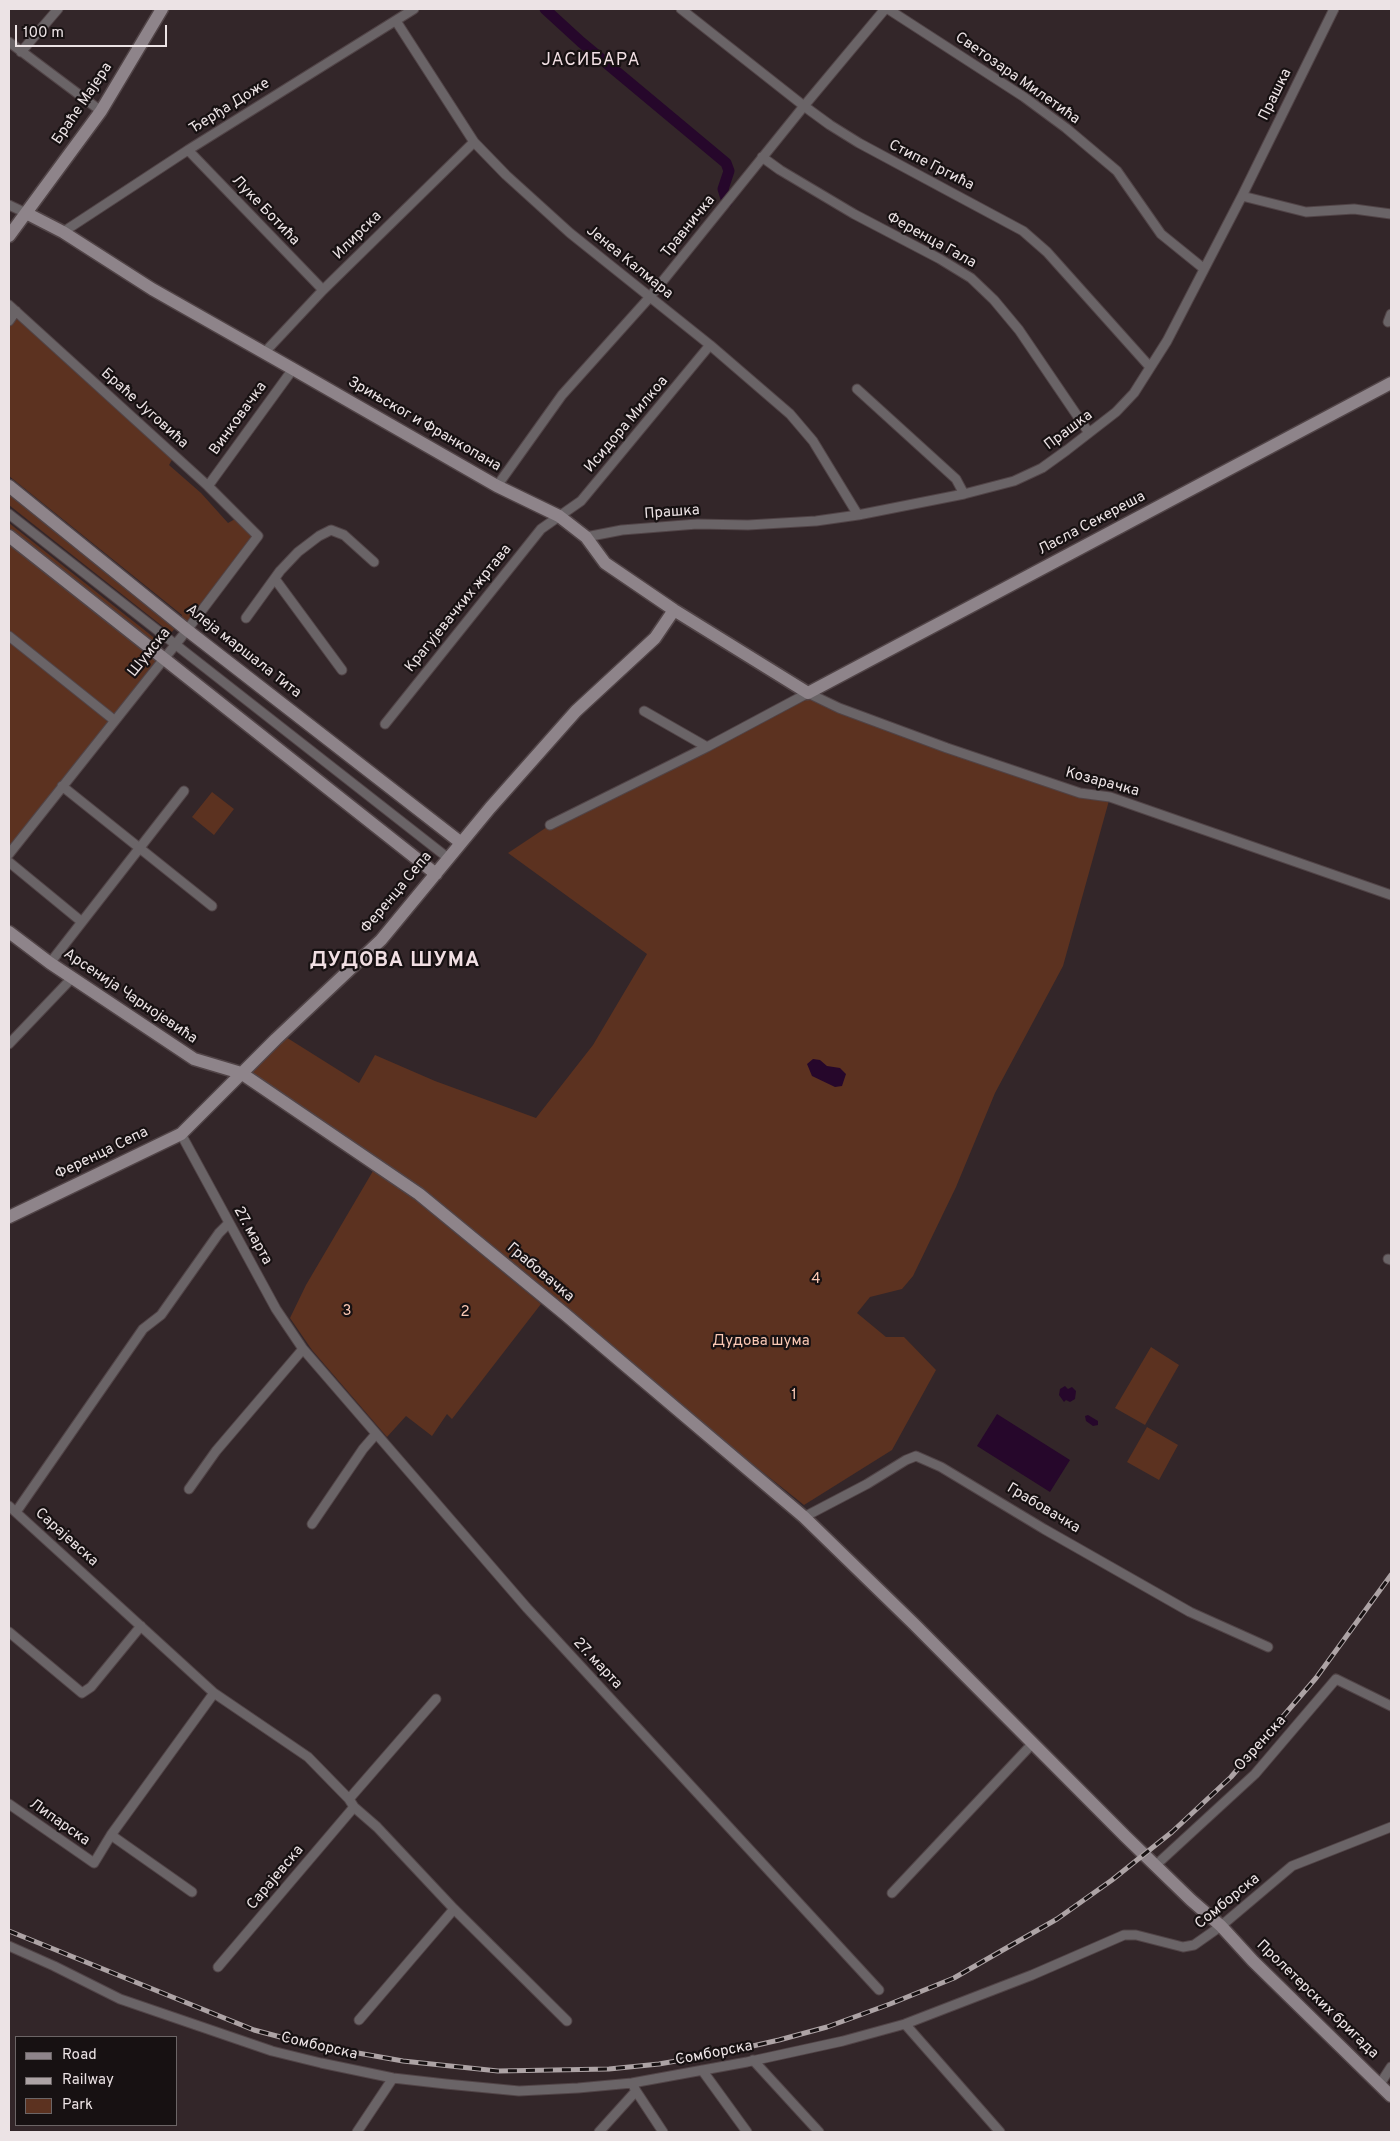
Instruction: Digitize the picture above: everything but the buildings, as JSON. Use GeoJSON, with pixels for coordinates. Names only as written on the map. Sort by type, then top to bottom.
{"type":"FeatureCollection","features":[{"type":"Feature","properties":{"kind":"street"},"geometry":{"type":"LineString","coordinates":[[21,52],[58,9]]}},
{"type":"Feature","properties":{"kind":"street","name":"Браће Мајера"},"geometry":{"type":"LineString","coordinates":[[9,236],[101,111],[162,9]]}},
{"type":"Feature","properties":{"kind":"street","name":"Ђерђа Доже"},"geometry":{"type":"LineString","coordinates":[[63,232],[188,150],[414,9]]}},
{"type":"Feature","properties":{"kind":"street","name":"Стипе Гргића"},"geometry":{"type":"LineString","coordinates":[[681,9],[804,106],[859,144],[1023,231],[1047,252],[1150,367]]}},
{"type":"Feature","properties":{"kind":"street","name":"Травничка"},"geometry":{"type":"LineString","coordinates":[[497,486],[562,395],[650,298],[762,157],[887,9]]}},
{"type":"Feature","properties":{"kind":"street","name":"Светозара Милетића"},"geometry":{"type":"LineString","coordinates":[[887,9],[1024,97],[1066,128],[1116,171],[1161,234],[1203,268]]}},
{"type":"Feature","properties":{"kind":"street","name":"Прашка"},"geometry":{"type":"LineString","coordinates":[[586,537],[622,530],[696,524],[816,521],[858,515],[964,494],[1014,481],[1042,468],[1116,412],[1134,393],[1167,341],[1203,268],[1242,196],[1334,9]]}},
{"type":"Feature","properties":{"kind":"street","name":"Јенеа Калмара"},"geometry":{"type":"LineString","coordinates":[[396,21],[474,142],[506,175],[570,233],[710,345],[790,414],[818,448],[858,515]]}},
{"type":"Feature","properties":{"kind":"street"},"geometry":{"type":"LineString","coordinates":[[9,42],[101,111]]}},
{"type":"Feature","properties":{"kind":"street","name":"Илирска"},"geometry":{"type":"LineString","coordinates":[[264,353],[323,290],[474,142]]}},
{"type":"Feature","properties":{"kind":"street","name":"Луке Ботића"},"geometry":{"type":"LineString","coordinates":[[188,150],[323,290]]}},
{"type":"Feature","properties":{"kind":"street","name":"Ференца Гала"},"geometry":{"type":"LineString","coordinates":[[762,157],[846,210],[940,258],[971,278],[994,300],[1019,330],[1089,433]]}},
{"type":"Feature","properties":{"kind":"street"},"geometry":{"type":"LineString","coordinates":[[1242,196],[1306,212],[1354,209],[1391,214]]}},
{"type":"Feature","properties":{"kind":"street","name":"Зрињског и Франкопана"},"geometry":{"type":"LineString","coordinates":[[9,205],[63,232],[152,289],[497,486],[559,516],[586,537],[605,563],[674,610],[808,693]]}},
{"type":"Feature","properties":{"kind":"street","name":"Браће Југовића"},"geometry":{"type":"LineString","coordinates":[[9,304],[208,486],[258,536]]}},
{"type":"Feature","properties":{"kind":"street"},"geometry":{"type":"LineString","coordinates":[[9,321],[16,312]]}},
{"type":"Feature","properties":{"kind":"street","name":"Исидора Милкоа"},"geometry":{"type":"LineString","coordinates":[[559,516],[581,502],[710,345]]}},
{"type":"Feature","properties":{"kind":"street","name":"Винковачка"},"geometry":{"type":"LineString","coordinates":[[208,486],[292,369]]}},
{"type":"Feature","properties":{"kind":"street","name":"Ласла Секереша"},"geometry":{"type":"LineString","coordinates":[[808,693],[1391,383]]}},
{"type":"Feature","properties":{"kind":"street"},"geometry":{"type":"LineString","coordinates":[[856,388],[956,479],[964,494]]}},
{"type":"Feature","properties":{"kind":"street","name":"Алеја маршала Тита"},"geometry":{"type":"LineString","coordinates":[[9,486],[187,630],[460,842]]}},
{"type":"Feature","properties":{"kind":"street"},"geometry":{"type":"LineString","coordinates":[[9,514],[448,858]]}},
{"type":"Feature","properties":{"kind":"street","name":"Крагујевачких жртава"},"geometry":{"type":"LineString","coordinates":[[385,724],[541,529],[559,516]]}},
{"type":"Feature","properties":{"kind":"street"},"geometry":{"type":"LineString","coordinates":[[246,618],[298,552],[319,536],[332,530],[344,535],[374,562]]}},
{"type":"Feature","properties":{"kind":"street"},"geometry":{"type":"LineString","coordinates":[[9,536],[436,874]]}},
{"type":"Feature","properties":{"kind":"street","name":"Шумска"},"geometry":{"type":"LineString","coordinates":[[9,854],[187,630],[258,536]]}},
{"type":"Feature","properties":{"kind":"street"},"geometry":{"type":"LineString","coordinates":[[275,579],[342,670]]}},
{"type":"Feature","properties":{"kind":"street","name":"Ференца Сепа"},"geometry":{"type":"LineString","coordinates":[[9,1217],[181,1134],[381,940],[460,842],[576,711],[654,638],[674,610]]}},
{"type":"Feature","properties":{"kind":"street"},"geometry":{"type":"LineString","coordinates":[[9,636],[114,720]]}},
{"type":"Feature","properties":{"kind":"street"},"geometry":{"type":"LineString","coordinates":[[550,825],[708,746],[808,693]]}},
{"type":"Feature","properties":{"kind":"street","name":"Козарачка"},"geometry":{"type":"LineString","coordinates":[[808,693],[839,708],[948,748],[1080,793],[1110,797],[1391,895]]}},
{"type":"Feature","properties":{"kind":"street"},"geometry":{"type":"LineString","coordinates":[[644,711],[708,746]]}},
{"type":"Feature","properties":{"kind":"street"},"geometry":{"type":"LineString","coordinates":[[62,786],[212,906]]}},
{"type":"Feature","properties":{"kind":"street"},"geometry":{"type":"LineString","coordinates":[[50,963],[184,791]]}},
{"type":"Feature","properties":{"kind":"street"},"geometry":{"type":"LineString","coordinates":[[9,862],[82,922]]}},
{"type":"Feature","properties":{"kind":"street","name":"Арсенија Чарнојевића"},"geometry":{"type":"LineString","coordinates":[[9,934],[194,1059],[242,1073]]}},
{"type":"Feature","properties":{"kind":"street"},"geometry":{"type":"LineString","coordinates":[[9,1044],[72,978]]}},
{"type":"Feature","properties":{"kind":"street","name":"Грабовачка"},"geometry":{"type":"LineString","coordinates":[[242,1073],[419,1194],[566,1315],[804,1517],[1156,1865],[1221,1926]]}},
{"type":"Feature","properties":{"kind":"street","name":"27. марта"},"geometry":{"type":"LineString","coordinates":[[181,1134],[276,1309],[303,1349],[527,1608],[879,1990]]}},
{"type":"Feature","properties":{"kind":"street","name":"Сарајевска"},"geometry":{"type":"LineString","coordinates":[[229,1223],[219,1233],[161,1315],[143,1329],[73,1430],[12,1509],[214,1693],[308,1757],[454,1909],[566,2021]]}},
{"type":"Feature","properties":{"kind":"street"},"geometry":{"type":"LineString","coordinates":[[189,1489],[216,1451],[303,1349]]}},
{"type":"Feature","properties":{"kind":"street"},"geometry":{"type":"LineString","coordinates":[[312,1524],[363,1449],[376,1434]]}},
{"type":"Feature","properties":{"kind":"street","name":"Грабовачка"},"geometry":{"type":"LineString","coordinates":[[804,1517],[916,1456],[941,1466],[1190,1612],[1268,1647]]}},
{"type":"Feature","properties":{"kind":"street"},"geometry":{"type":"LineString","coordinates":[[9,1632],[82,1692],[91,1687],[141,1626]]}},
{"type":"Feature","properties":{"kind":"street","name":"Озренска"},"geometry":{"type":"LineString","coordinates":[[1156,1865],[1254,1774],[1336,1679],[1391,1706]]}},
{"type":"Feature","properties":{"kind":"street"},"geometry":{"type":"LineString","coordinates":[[192,1892],[111,1834],[214,1693]]}},
{"type":"Feature","properties":{"kind":"street","name":"Сарајевска"},"geometry":{"type":"LineString","coordinates":[[218,1967],[436,1699]]}},
{"type":"Feature","properties":{"kind":"street"},"geometry":{"type":"LineString","coordinates":[[892,1893],[1034,1743]]}},
{"type":"Feature","properties":{"kind":"street","name":"Липарска"},"geometry":{"type":"LineString","coordinates":[[9,1804],[94,1864],[111,1834]]}},
{"type":"Feature","properties":{"kind":"street","name":"Сомборска"},"geometry":{"type":"LineString","coordinates":[[9,1946],[120,1998],[272,2051],[393,2078],[519,2091],[634,2087],[702,2070],[826,2045],[905,2024],[1032,1975],[1118,1937],[1136,1935],[1187,1946],[1201,1942],[1292,1866],[1391,1828]]}},
{"type":"Feature","properties":{"kind":"street"},"geometry":{"type":"LineString","coordinates":[[359,2020],[454,1909]]}},
{"type":"Feature","properties":{"kind":"street","name":"Пролетерских бригада"},"geometry":{"type":"LineString","coordinates":[[1221,1926],[1253,1961],[1391,2096]]}},
{"type":"Feature","properties":{"kind":"street"},"geometry":{"type":"LineString","coordinates":[[905,2024],[1000,2132]]}},
{"type":"Feature","properties":{"kind":"street"},"geometry":{"type":"LineString","coordinates":[[754,2060],[819,2132]]}},
{"type":"Feature","properties":{"kind":"street"},"geometry":{"type":"LineString","coordinates":[[1380,2084],[1391,2067]]}},
{"type":"Feature","properties":{"kind":"street"},"geometry":{"type":"LineString","coordinates":[[702,2070],[747,2132]]}},
{"type":"Feature","properties":{"kind":"street"},"geometry":{"type":"LineString","coordinates":[[357,2132],[393,2078]]}},
{"type":"Feature","properties":{"kind":"street"},"geometry":{"type":"LineString","coordinates":[[599,2132],[634,2087],[663,2132]]}},
{"type":"Feature","properties":{"kind":"green space"},"geometry":{"type":"Polygon","coordinates":[[[9,308],[173,458],[169,465],[201,493],[228,523],[235,519],[255,537],[186,626],[180,621],[182,615],[9,476],[9,308]]]}},
{"type":"Feature","properties":{"kind":"green space"},"geometry":{"type":"Polygon","coordinates":[[[9,491],[177,626],[171,633],[9,505],[9,491]]]}},
{"type":"Feature","properties":{"kind":"green space"},"geometry":{"type":"Polygon","coordinates":[[[9,523],[162,644],[157,650],[9,533],[9,523]]]}},
{"type":"Feature","properties":{"kind":"green space"},"geometry":{"type":"Polygon","coordinates":[[[9,545],[150,656],[155,654],[159,657],[9,849],[9,545]]]}},
{"type":"Feature","properties":{"kind":"green space"},"geometry":{"type":"Polygon","coordinates":[[[808,693],[1080,793],[1110,797],[1063,966],[995,1093],[956,1187],[913,1276],[902,1289],[870,1297],[857,1313],[886,1337],[904,1337],[936,1370],[892,1450],[804,1505],[716,1435],[571,1312],[249,1072],[281,1034],[359,1083],[375,1055],[435,1081],[536,1118],[593,1045],[647,954],[508,853],[550,825],[808,693]]]}},
{"type":"Feature","properties":{"kind":"green space"},"geometry":{"type":"Polygon","coordinates":[[[212,792],[234,809],[214,835],[192,817],[212,792]]]}},
{"type":"Feature","properties":{"kind":"green space"},"geometry":{"type":"Polygon","coordinates":[[[373,1171],[417,1201],[541,1304],[452,1419],[447,1414],[432,1436],[406,1416],[387,1437],[312,1350],[290,1318],[306,1285],[373,1171]]]}},
{"type":"Feature","properties":{"kind":"green space"},"geometry":{"type":"Polygon","coordinates":[[[1151,1347],[1179,1365],[1145,1425],[1115,1408],[1151,1347]]]}},
{"type":"Feature","properties":{"kind":"green space"},"geometry":{"type":"Polygon","coordinates":[[[1147,1427],[1178,1445],[1159,1480],[1127,1462],[1147,1427]]]}},
{"type":"Feature","properties":{"kind":"shaded area"},"geometry":{"type":"Polygon","coordinates":[[[813,1059],[820,1060],[827,1066],[840,1068],[846,1074],[842,1086],[835,1087],[812,1076],[807,1064],[813,1059]]]}},
{"type":"Feature","properties":{"kind":"shaded area"},"geometry":{"type":"Polygon","coordinates":[[[1065,1386],[1068,1389],[1072,1387],[1076,1391],[1075,1399],[1070,1402],[1066,1400],[1064,1402],[1059,1395],[1060,1389],[1065,1386]]]}},
{"type":"Feature","properties":{"kind":"shaded area"},"geometry":{"type":"Polygon","coordinates":[[[997,1414],[1070,1460],[1050,1492],[977,1446],[997,1414]]]}},
{"type":"Feature","properties":{"kind":"shaded area"},"geometry":{"type":"Polygon","coordinates":[[[1088,1415],[1098,1421],[1098,1425],[1093,1426],[1086,1421],[1085,1416],[1088,1415]]]}},
{"type":"Feature","properties":{"kind":"waterway"},"geometry":{"type":"LineString","coordinates":[[545,9],[581,42],[726,163],[729,171],[723,189],[727,202]]}},
{"type":"Feature","properties":{"kind":"railway"},"geometry":{"type":"LineString","coordinates":[[9,1931],[254,2030],[307,2044],[403,2061],[498,2071],[609,2069],[659,2064],[722,2053],[779,2040],[827,2027],[954,1978],[1057,1919],[1112,1880],[1172,1832],[1231,1777],[1316,1678],[1391,1575]]}},
{"type":"Feature","properties":{"kind":"district","name":"ЈАСИБАРА"},"geometry":{"type":"Point","coordinates":[591,61]}},
{"type":"Feature","properties":{"kind":"district","name":"ДУДОВА ШУМА"},"geometry":{"type":"Point","coordinates":[395,962]}},
{"type":"Feature","properties":{"kind":"park label","name":"4"},"geometry":{"type":"Point","coordinates":[816,1280]}},
{"type":"Feature","properties":{"kind":"park label","name":"3"},"geometry":{"type":"Point","coordinates":[347,1312]}},
{"type":"Feature","properties":{"kind":"park label","name":"2"},"geometry":{"type":"Point","coordinates":[465,1313]}},
{"type":"Feature","properties":{"kind":"park label","name":"Дудова шума"},"geometry":{"type":"Point","coordinates":[761,1342]}},
{"type":"Feature","properties":{"kind":"park label","name":"1"},"geometry":{"type":"Point","coordinates":[794,1396]}}]}
